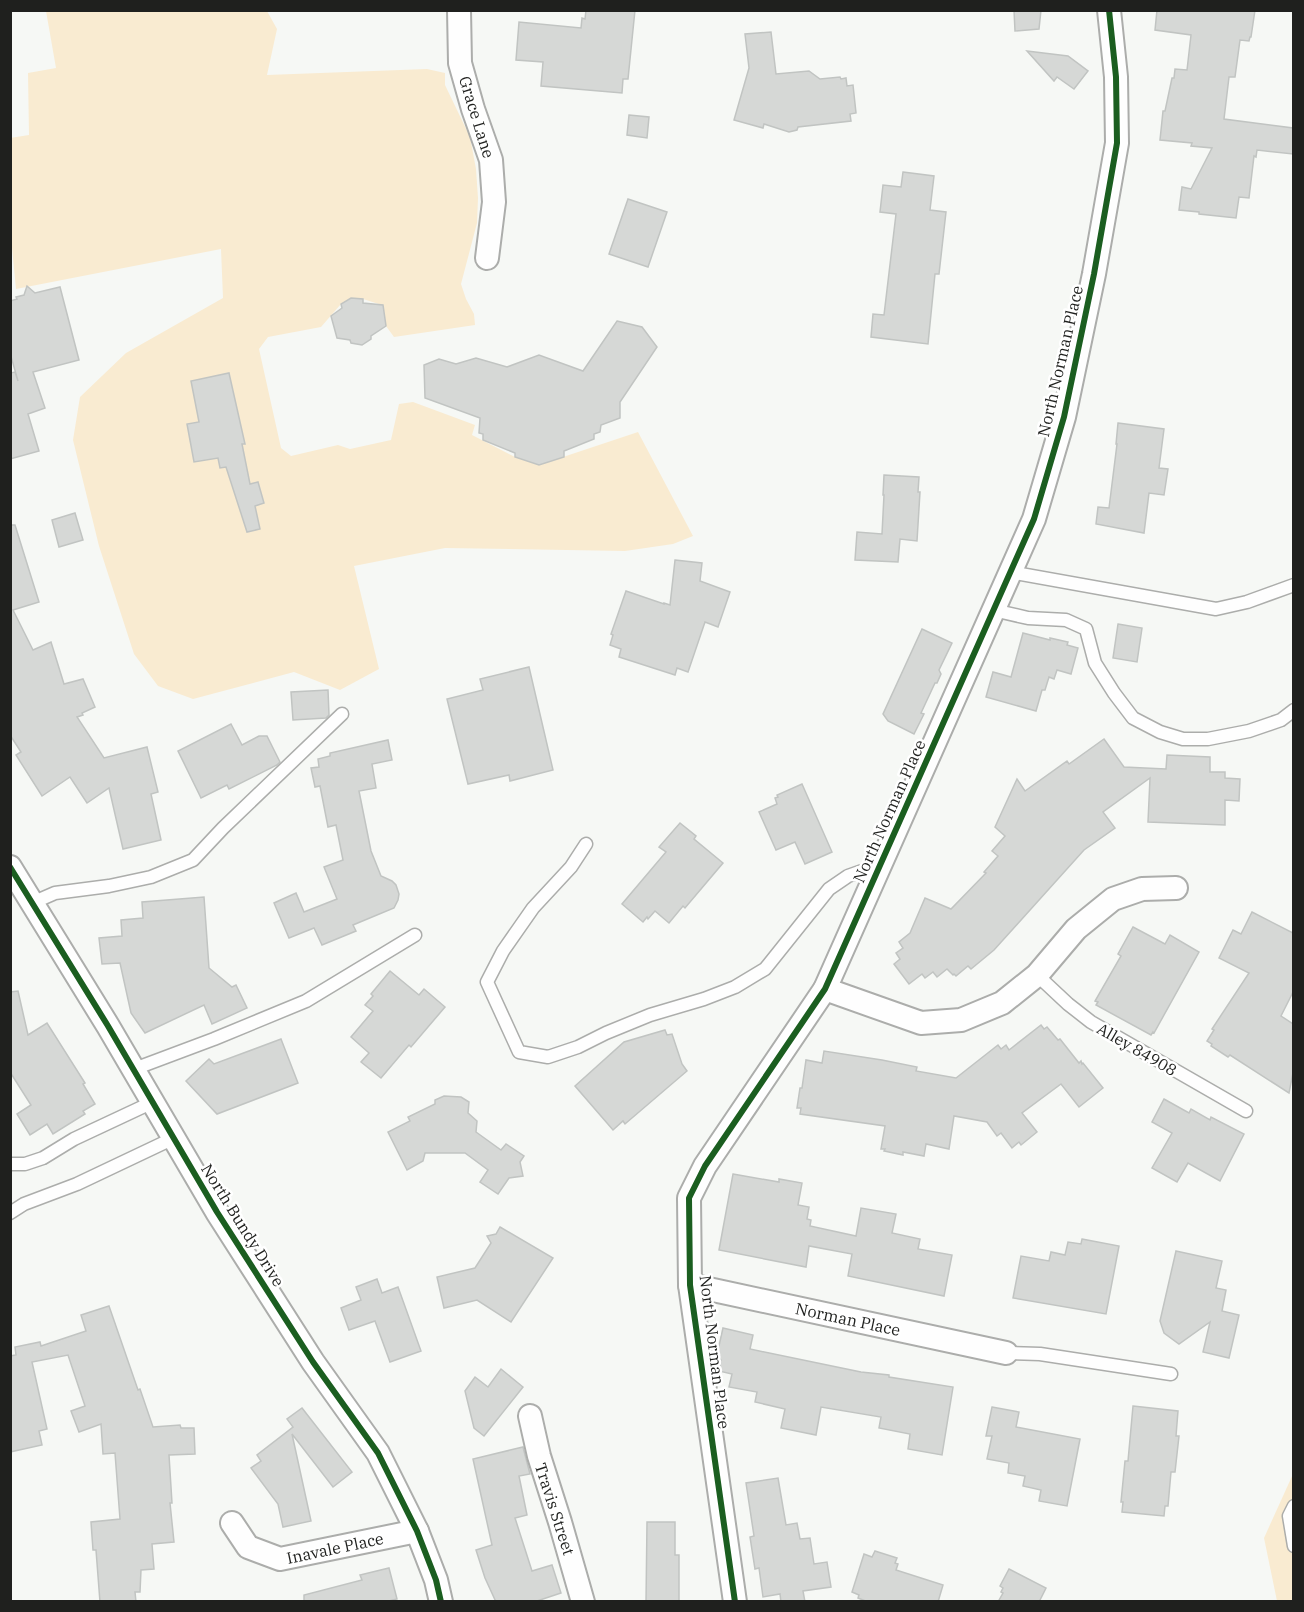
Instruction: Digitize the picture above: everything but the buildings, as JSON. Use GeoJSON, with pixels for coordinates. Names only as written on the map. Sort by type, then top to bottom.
{"type":"FeatureCollection","features":[{"type":"Feature","properties":{"kind":"street","name":"Grace Lane"},"geometry":{"type":"LineString","coordinates":[[459,10],[460,63],[491,160],[494,202],[487,258]]}},
{"type":"Feature","properties":{"kind":"street","name":"North Norman Place"},"geometry":{"type":"LineString","coordinates":[[735,1602],[690,1285],[689,1198],[705,1166],[825,989],[1034,519],[1064,417],[1097,259],[1117,143],[1116,77],[1109,10]]}},
{"type":"Feature","properties":{"kind":"street","name":"North Bundy Drive"},"geometry":{"type":"LineString","coordinates":[[10,867],[134,1069],[217,1212],[313,1362],[378,1453],[417,1531],[436,1580],[441,1602]]}},
{"type":"Feature","properties":{"kind":"street"},"geometry":{"type":"LineString","coordinates":[[825,989],[921,1023],[961,1020],[1002,1003],[1038,975],[1076,929],[1113,899],[1142,890],[1176,888]]}},
{"type":"Feature","properties":{"kind":"street","name":"Norman Place"},"geometry":{"type":"LineString","coordinates":[[690,1285],[1006,1353]]}},
{"type":"Feature","properties":{"kind":"street","name":"Travis Street"},"geometry":{"type":"LineString","coordinates":[[530,1416],[539,1456],[583,1602]]}},
{"type":"Feature","properties":{"kind":"street","name":"Inavale Place"},"geometry":{"type":"LineString","coordinates":[[232,1523],[248,1547],[280,1559],[417,1531]]}},
{"type":"Feature","properties":{"kind":"lane"},"geometry":{"type":"LineString","coordinates":[[1010,572],[1216,609],[1247,602],[1293,585]]}},
{"type":"Feature","properties":{"kind":"lane"},"geometry":{"type":"LineString","coordinates":[[993,610],[1028,618],[1066,620],[1086,629],[1095,663],[1133,718],[1160,732],[1183,740],[1208,740],[1249,731],[1281,720],[1293,710]]}},
{"type":"Feature","properties":{"kind":"lane"},"geometry":{"type":"LineString","coordinates":[[32,903],[55,893],[151,877],[194,860],[223,828],[342,714]]}},
{"type":"Feature","properties":{"kind":"lane"},"geometry":{"type":"LineString","coordinates":[[586,844],[571,867],[533,908],[503,951],[487,982],[519,1052],[548,1057],[578,1047],[650,1014],[704,999],[735,987],[765,969],[829,890],[848,876],[880,864]]}},
{"type":"Feature","properties":{"kind":"lane"},"geometry":{"type":"LineString","coordinates":[[134,1069],[306,1001],[416,935]]}},
{"type":"Feature","properties":{"kind":"lane","name":"Alley 84908"},"geometry":{"type":"LineString","coordinates":[[1038,975],[1091,1022],[1246,1111]]}},
{"type":"Feature","properties":{"kind":"lane"},"geometry":{"type":"LineString","coordinates":[[10,1164],[25,1164],[43,1158],[74,1139],[153,1102]]}},
{"type":"Feature","properties":{"kind":"lane"},"geometry":{"type":"LineString","coordinates":[[10,1213],[24,1204],[77,1184],[174,1138]]}},
{"type":"Feature","properties":{"kind":"lane"},"geometry":{"type":"LineString","coordinates":[[1006,1353],[1040,1354],[1171,1374]]}},
{"type":"Feature","properties":{"kind":"lane"},"geometry":{"type":"LineString","coordinates":[[1293,1506],[1289,1516],[1293,1546]]}},
{"type":"Feature","properties":{"kind":"shaded area"},"geometry":{"type":"Polygon","coordinates":[[[46,11],[267,11],[277,29],[267,75],[427,69],[445,73],[445,85],[470,137],[476,169],[477,223],[461,284],[474,314],[475,325],[394,337],[386,326],[382,305],[351,298],[341,304],[321,327],[268,337],[259,349],[281,448],[291,456],[338,445],[350,449],[391,440],[399,404],[413,402],[475,425],[472,435],[515,457],[539,465],[638,432],[693,536],[673,544],[625,551],[445,548],[354,566],[379,669],[340,690],[294,672],[193,699],[158,686],[134,654],[99,546],[73,440],[80,397],[126,353],[223,298],[221,249],[16,289],[10,227],[10,138],[29,135],[28,73],[56,68],[46,11]]]}},
{"type":"Feature","properties":{"kind":"shaded area"},"geometry":{"type":"Polygon","coordinates":[[[1293,1474],[1293,1601],[1277,1601],[1264,1538],[1293,1474]]]}},
{"type":"Feature","properties":{"kind":"cycle path"},"geometry":{"type":"LineString","coordinates":[[735,1602],[690,1285],[689,1198],[705,1166],[825,989],[1034,519],[1064,417],[1094,274],[1117,143],[1116,77],[1109,10]]}},
{"type":"Feature","properties":{"kind":"cycle path"},"geometry":{"type":"LineString","coordinates":[[10,867],[108,1026],[217,1212],[313,1362],[378,1453],[417,1531],[436,1580],[441,1602]]}}]}
